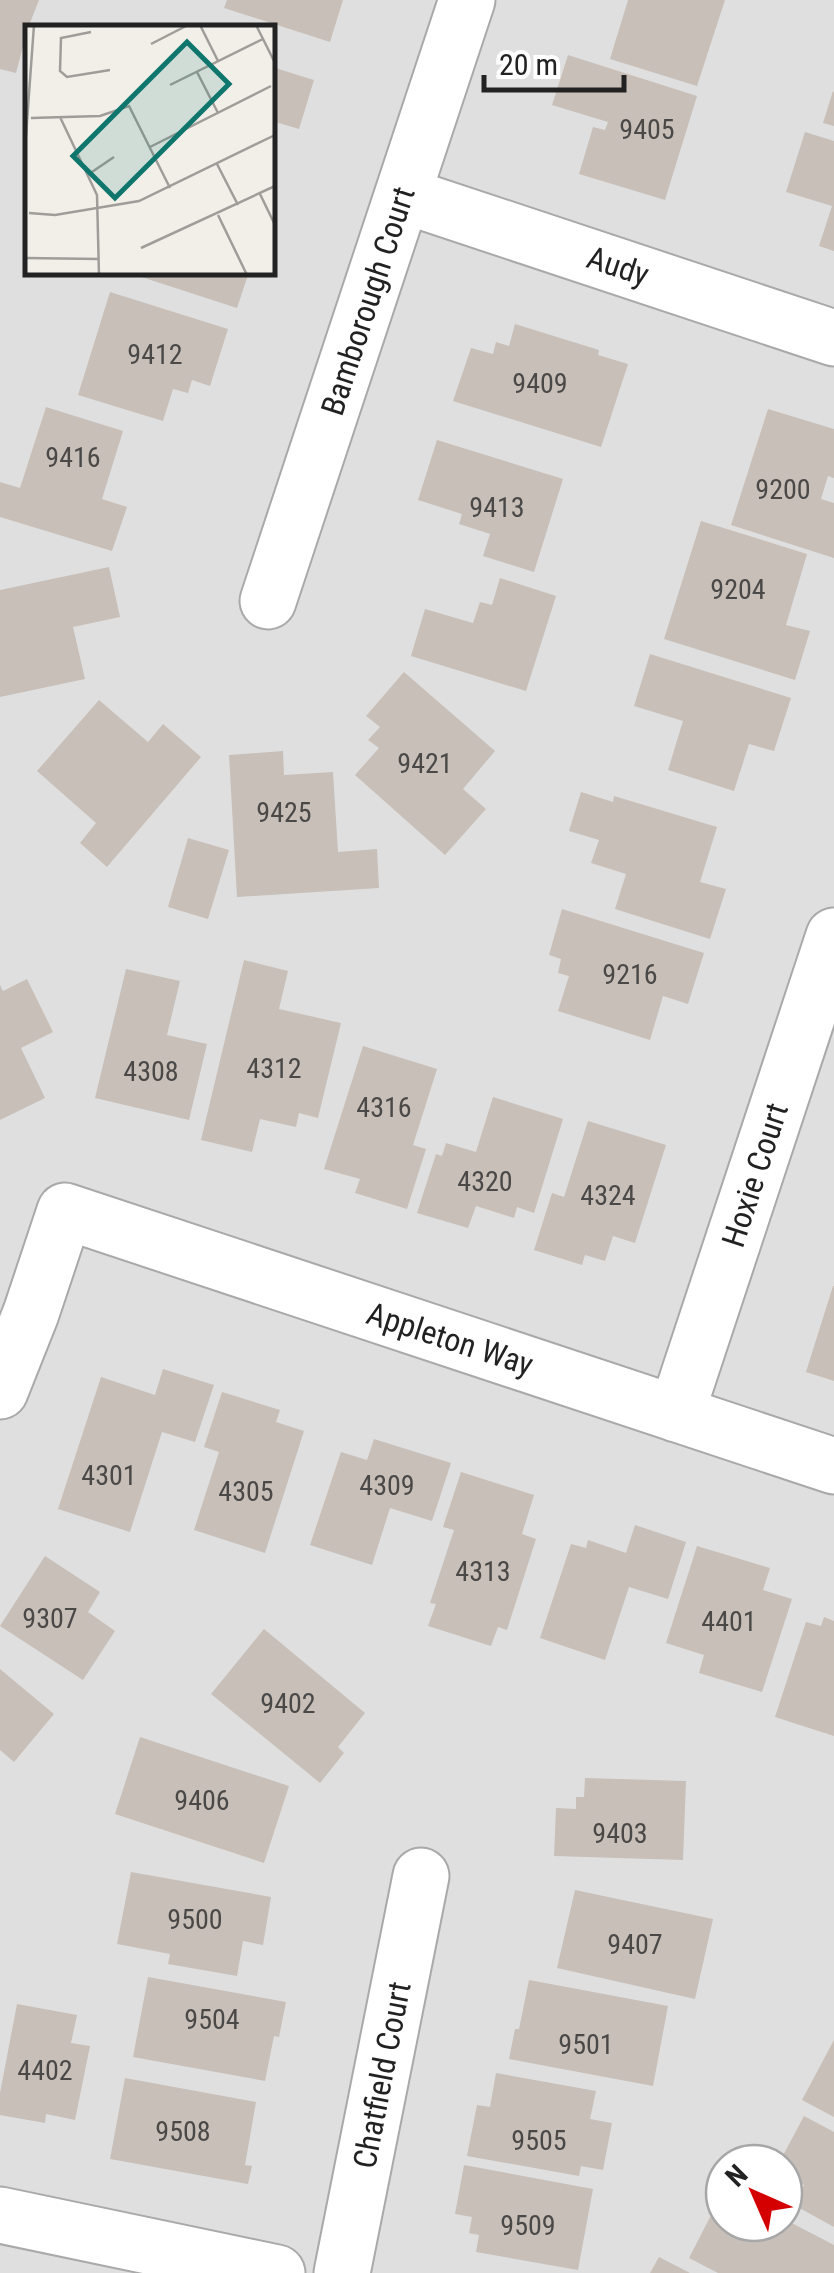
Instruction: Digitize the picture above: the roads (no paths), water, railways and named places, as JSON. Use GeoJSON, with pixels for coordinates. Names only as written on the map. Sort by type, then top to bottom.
{"type":"FeatureCollection","features":[{"type":"Feature","properties":{"kind":"street","name":"Bamborough Court"},"geometry":{"type":"LineString","coordinates":[[268,601],[467,0]]}},
{"type":"Feature","properties":{"kind":"street","name":"Audy"},"geometry":{"type":"LineString","coordinates":[[403,195],[834,338]]}},
{"type":"Feature","properties":{"kind":"street","name":"Hoxie Court"},"geometry":{"type":"LineString","coordinates":[[676,1414],[834,936]]}},
{"type":"Feature","properties":{"kind":"street","name":"Appleton Way"},"geometry":{"type":"LineString","coordinates":[[0,1391],[66,1212],[834,1466]]}},
{"type":"Feature","properties":{"kind":"street","name":"Chatfield Court"},"geometry":{"type":"LineString","coordinates":[[342,2273],[422,1876]]}},
{"type":"Feature","properties":{"kind":"street"},"geometry":{"type":"LineString","coordinates":[[0,2215],[276,2273]]}}]}
